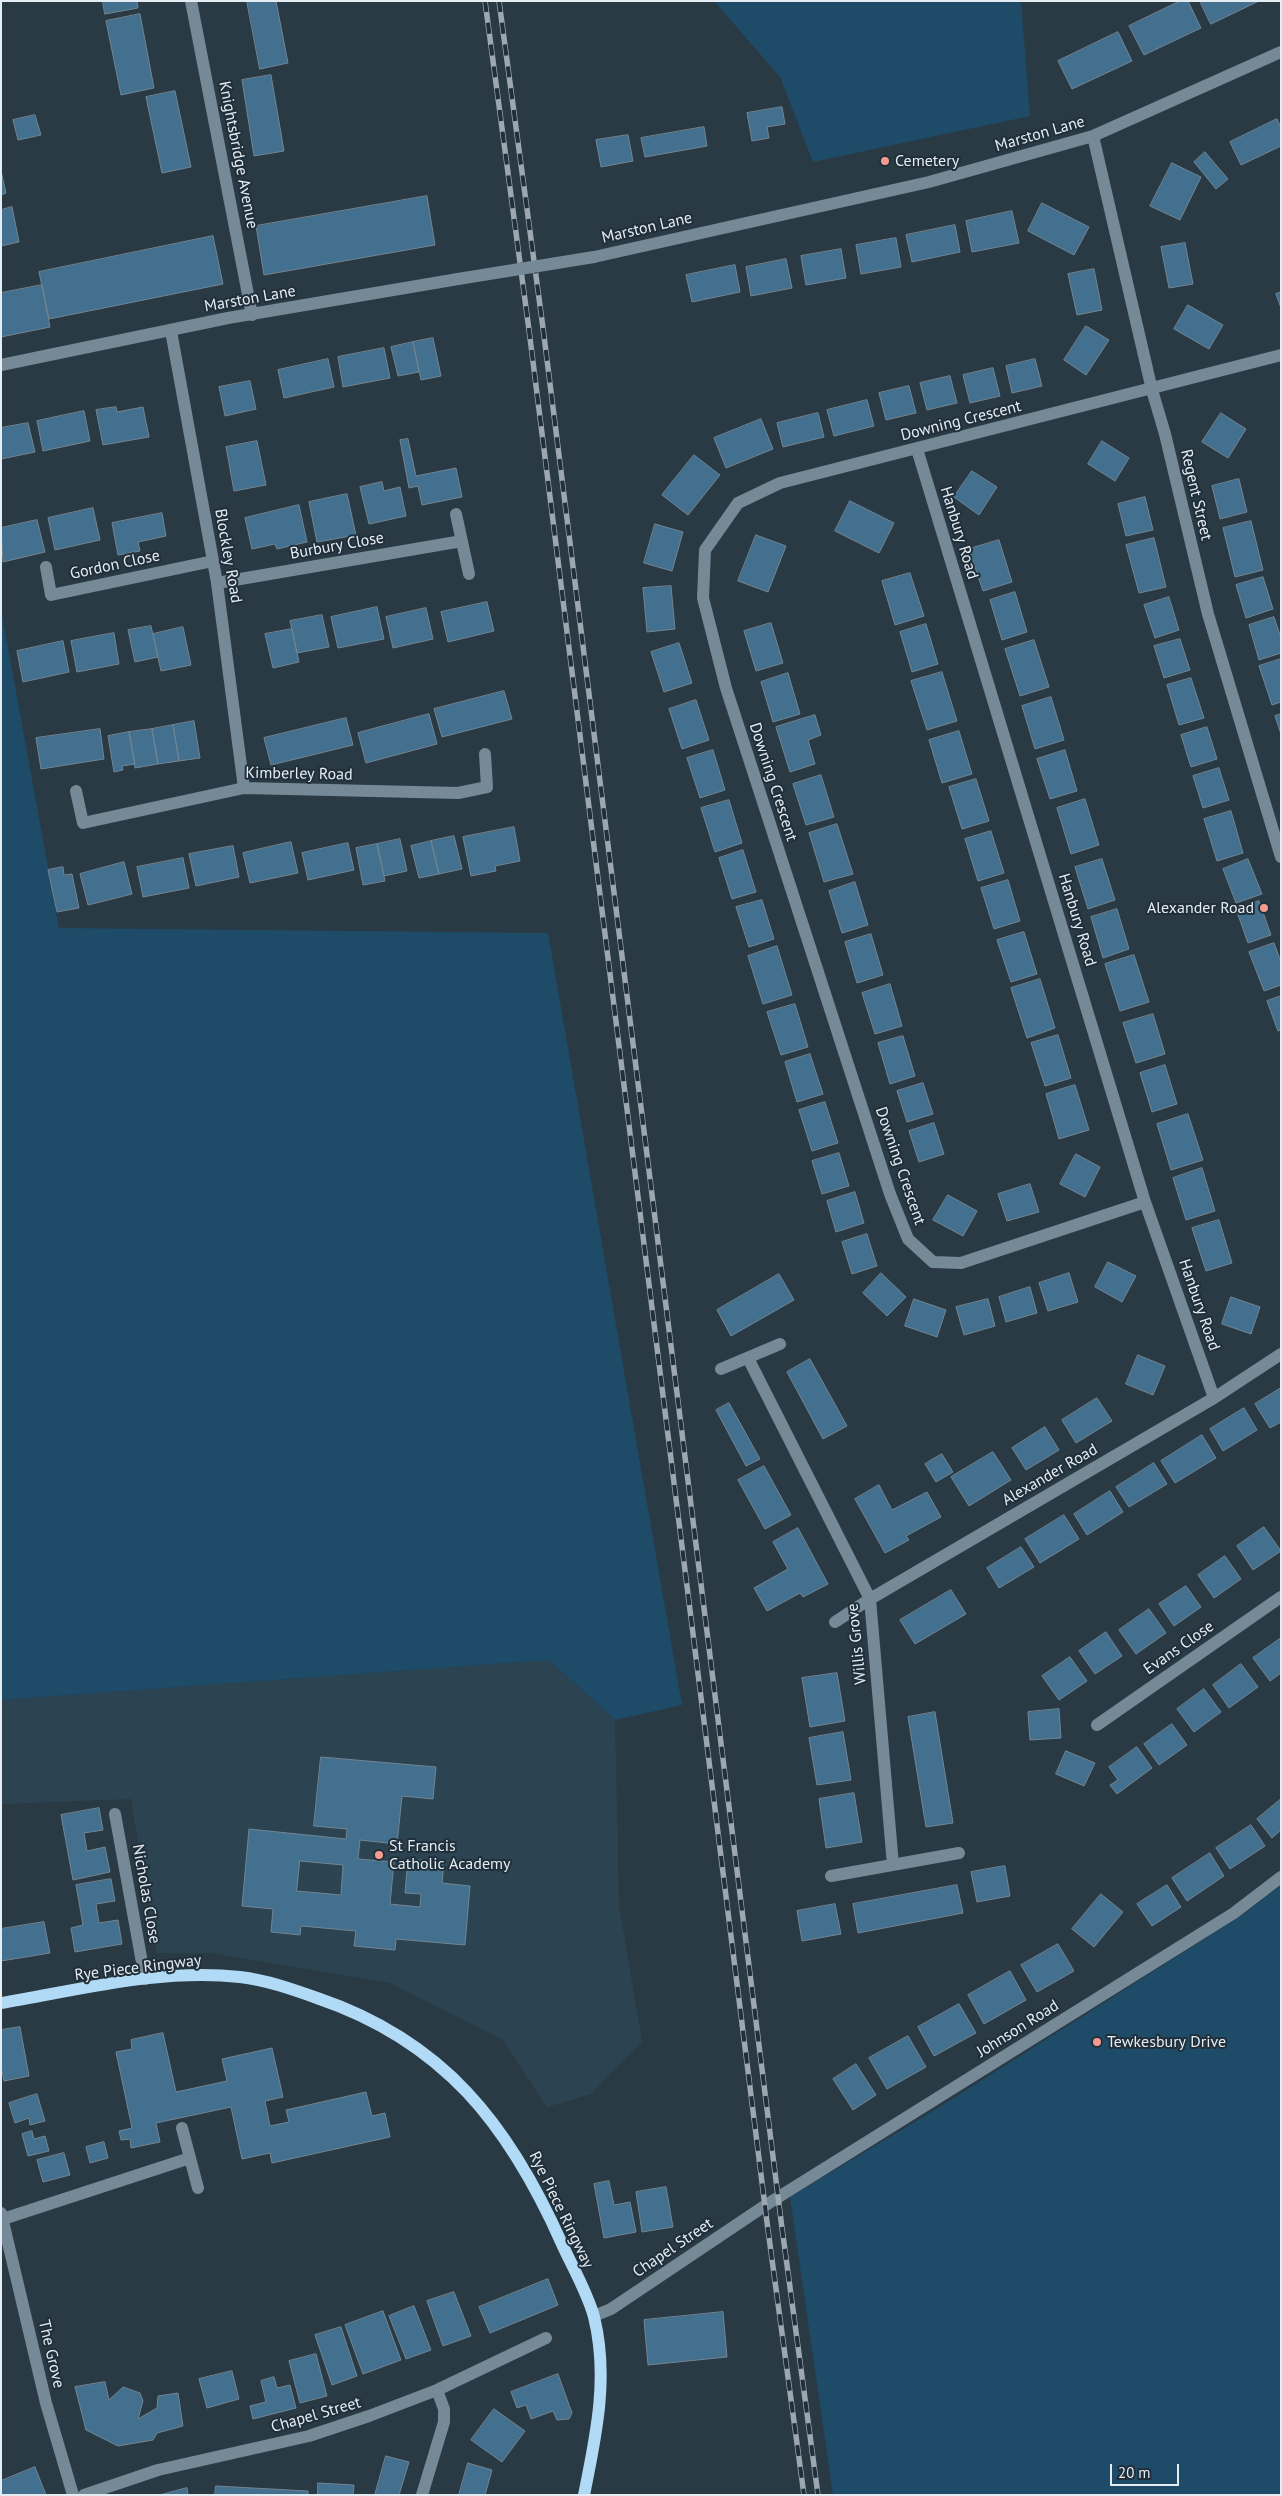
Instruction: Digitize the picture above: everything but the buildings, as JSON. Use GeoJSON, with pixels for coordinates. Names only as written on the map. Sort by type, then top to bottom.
{"type":"FeatureCollection","features":[{"type":"Feature","properties":{"kind":"main road","name":"Rye Piece Ringway"},"geometry":{"type":"LineString","coordinates":[[1,2003],[145,1980],[208,1975],[242,1977],[286,1987],[364,2015],[423,2053],[449,2074],[479,2104],[504,2137],[534,2186],[594,2316],[600,2362],[600,2409],[584,2495]]}},
{"type":"Feature","properties":{"kind":"street","name":"Knightsbridge Avenue"},"geometry":{"type":"LineString","coordinates":[[191,1],[252,315]]}},
{"type":"Feature","properties":{"kind":"street","name":"Marston Lane"},"geometry":{"type":"LineString","coordinates":[[1,365],[252,315],[594,257],[929,182],[1093,136],[1281,52]]}},
{"type":"Feature","properties":{"kind":"street","name":"Regent Street"},"geometry":{"type":"LineString","coordinates":[[1093,136],[1152,390],[1165,434],[1208,614],[1281,857]]}},
{"type":"Feature","properties":{"kind":"street","name":"Blockley Road"},"geometry":{"type":"LineString","coordinates":[[171,331],[217,583],[244,788]]}},
{"type":"Feature","properties":{"kind":"street","name":"Downing Crescent"},"geometry":{"type":"LineString","coordinates":[[1145,1202],[961,1263],[933,1262],[908,1239],[890,1194],[726,688],[703,598],[705,550],[738,503],[780,482],[1152,390],[1281,356]]}},
{"type":"Feature","properties":{"kind":"street","name":"Hanbury Road"},"geometry":{"type":"LineString","coordinates":[[917,449],[1145,1202],[1214,1398]]}},
{"type":"Feature","properties":{"kind":"street"},"geometry":{"type":"LineString","coordinates":[[456,514],[469,574]]}},
{"type":"Feature","properties":{"kind":"street","name":"Burbury Close"},"geometry":{"type":"LineString","coordinates":[[217,583],[462,541]]}},
{"type":"Feature","properties":{"kind":"street","name":"Gordon Close"},"geometry":{"type":"LineString","coordinates":[[46,567],[51,595],[213,562]]}},
{"type":"Feature","properties":{"kind":"street","name":"Kimberley Road"},"geometry":{"type":"LineString","coordinates":[[76,791],[83,823],[244,788],[458,793],[487,787],[485,754]]}},
{"type":"Feature","properties":{"kind":"street"},"geometry":{"type":"LineString","coordinates":[[721,1369],[780,1344]]}},
{"type":"Feature","properties":{"kind":"street","name":"Alexander Road"},"geometry":{"type":"LineString","coordinates":[[835,1622],[870,1599],[1214,1398],[1281,1354]]}},
{"type":"Feature","properties":{"kind":"street","name":"Willis Grove"},"geometry":{"type":"LineString","coordinates":[[748,1358],[870,1599],[893,1865]]}},
{"type":"Feature","properties":{"kind":"street","name":"Evans Close"},"geometry":{"type":"LineString","coordinates":[[1097,1725],[1281,1597]]}},
{"type":"Feature","properties":{"kind":"street","name":"Nicholas Close"},"geometry":{"type":"LineString","coordinates":[[115,1814],[145,1980]]}},
{"type":"Feature","properties":{"kind":"street"},"geometry":{"type":"LineString","coordinates":[[831,1876],[958,1853]]}},
{"type":"Feature","properties":{"kind":"street","name":"Johnson Road"},"geometry":{"type":"LineString","coordinates":[[769,2203],[1234,1913],[1281,1877]]}},
{"type":"Feature","properties":{"kind":"street"},"geometry":{"type":"LineString","coordinates":[[182,2128],[198,2188]]}},
{"type":"Feature","properties":{"kind":"street","name":"The Grove"},"geometry":{"type":"LineString","coordinates":[[73,2495],[46,2403],[2,2216],[190,2158]]}},
{"type":"Feature","properties":{"kind":"street","name":"Chapel Street"},"geometry":{"type":"LineString","coordinates":[[594,2316],[612,2309],[769,2203]]}},
{"type":"Feature","properties":{"kind":"street","name":"Chapel Street"},"geometry":{"type":"LineString","coordinates":[[84,2495],[158,2470],[309,2436],[437,2390],[546,2338]]}},
{"type":"Feature","properties":{"kind":"street"},"geometry":{"type":"LineString","coordinates":[[422,2495],[444,2422],[444,2409],[437,2390]]}},
{"type":"Feature","properties":{"kind":"shaded area"},"geometry":{"type":"Polygon","coordinates":[[[714,1],[1021,1],[1030,116],[813,162],[780,77],[714,1]]]}},
{"type":"Feature","properties":{"kind":"shaded area"},"geometry":{"type":"Polygon","coordinates":[[[1,609],[59,928],[548,933],[682,1705],[615,1720],[549,1660],[1,1700],[1,609]]]}},
{"type":"Feature","properties":{"kind":"shaded area","name":"St Francis Catholic Academy"},"geometry":{"type":"Polygon","coordinates":[[[549,1660],[615,1720],[619,1906],[642,2041],[591,2094],[547,2107],[502,2039],[390,1983],[212,1953],[157,1953],[131,1799],[1,1804],[1,1700],[549,1660]]]}},
{"type":"Feature","properties":{"kind":"shaded area"},"geometry":{"type":"Polygon","coordinates":[[[1281,1885],[1281,2495],[833,2495],[790,2197],[938,2108],[1244,1914],[1281,1885]]]}},
{"type":"Feature","properties":{"kind":"railway"},"geometry":{"type":"LineString","coordinates":[[485,1],[529,330],[768,2230],[804,2495]]}},
{"type":"Feature","properties":{"kind":"railway"},"geometry":{"type":"LineString","coordinates":[[499,1],[543,328],[782,2228],[818,2495]]}},
{"type":"Feature","properties":{"kind":"place","name":"Cemetery"},"geometry":{"type":"Point","coordinates":[885,161]}},
{"type":"Feature","properties":{"kind":"place","name":"Alexander Road"},"geometry":{"type":"Point","coordinates":[1264,908]}},
{"type":"Feature","properties":{"kind":"place","name":"St Francis Catholic Academy"},"geometry":{"type":"Point","coordinates":[379,1855]}},
{"type":"Feature","properties":{"kind":"place","name":"Tewkesbury Drive"},"geometry":{"type":"Point","coordinates":[1097,2042]}}]}
